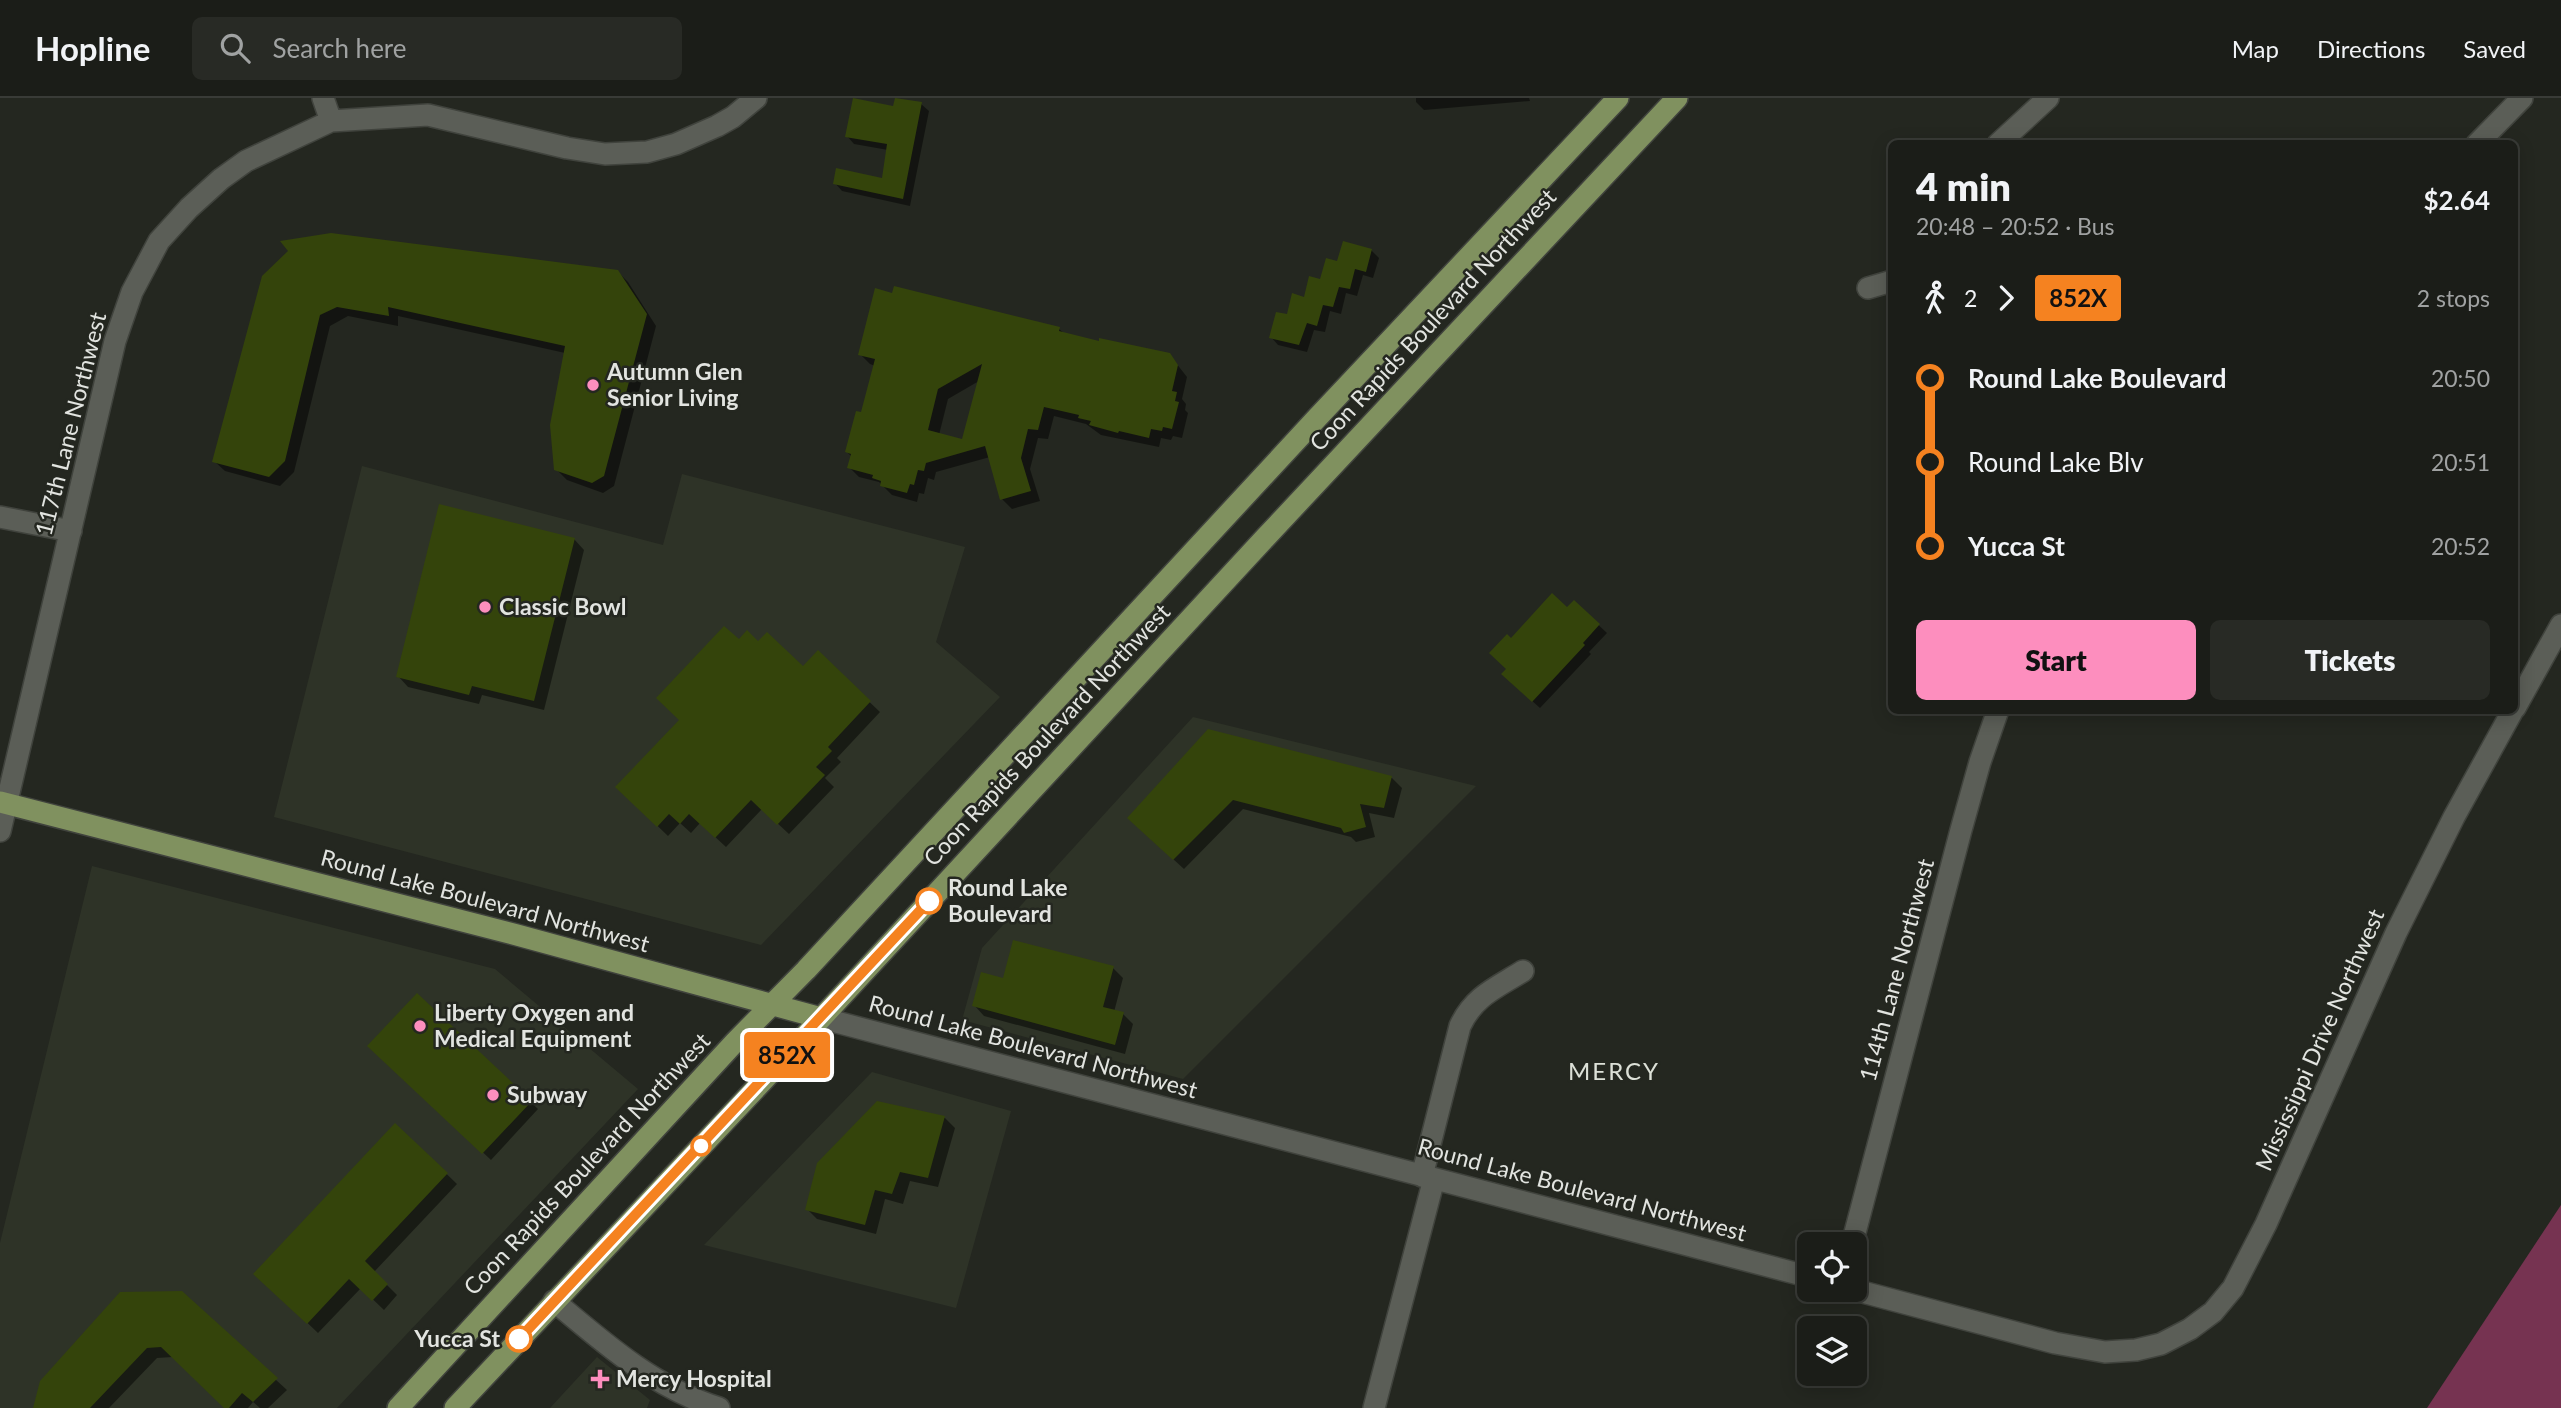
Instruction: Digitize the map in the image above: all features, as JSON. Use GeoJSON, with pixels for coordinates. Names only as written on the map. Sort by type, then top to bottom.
{"type":"FeatureCollection","features":[{"type":"Feature","properties":{"kind":"main road","name":"Coon Rapids Boulevard Northwest"},"geometry":{"type":"LineString","coordinates":[[398,1408],[1317,418],[1618,98]]}},
{"type":"Feature","properties":{"kind":"main road","name":"Coon Rapids Boulevard Northwest"},"geometry":{"type":"LineString","coordinates":[[455,1408],[1677,98]]}},
{"type":"Feature","properties":{"kind":"main road","name":"Round Lake Boulevard Northwest"},"geometry":{"type":"LineString","coordinates":[[3,803],[517,935],[821,1018]]}},
{"type":"Feature","properties":{"kind":"street"},"geometry":{"type":"LineString","coordinates":[[323,98],[331,121]]}},
{"type":"Feature","properties":{"kind":"street","name":"117th Lane Northwest"},"geometry":{"type":"LineString","coordinates":[[0,831],[3,803],[115,341],[132,292],[159,242],[188,208],[238,167],[286,140],[331,121],[428,115],[567,148],[605,154],[647,152],[676,144],[717,126],[756,98]]}},
{"type":"Feature","properties":{"kind":"street"},"geometry":{"type":"LineString","coordinates":[[2002,140],[2048,98]]}},
{"type":"Feature","properties":{"kind":"street"},"geometry":{"type":"LineString","coordinates":[[2481,140],[2522,98]]}},
{"type":"Feature","properties":{"kind":"street"},"geometry":{"type":"LineString","coordinates":[[1868,288],[1888,282]]}},
{"type":"Feature","properties":{"kind":"street"},"geometry":{"type":"LineString","coordinates":[[0,517],[71,531]]}},
{"type":"Feature","properties":{"kind":"street","name":"Mississippi Drive Northwest"},"geometry":{"type":"LineString","coordinates":[[2518,702],[2561,625]]}},
{"type":"Feature","properties":{"kind":"street","name":"114th Lane Northwest"},"geometry":{"type":"LineString","coordinates":[[1855,1232],[1961,830],[1997,714]]}},
{"type":"Feature","properties":{"kind":"street","name":"Mississippi Drive Northwest"},"geometry":{"type":"LineString","coordinates":[[1867,1293],[2082,1350],[2105,1352],[2136,1350],[2161,1344],[2190,1329],[2213,1311],[2233,1289],[2300,1153],[2396,933],[2454,817],[2511,714]]}},
{"type":"Feature","properties":{"kind":"street"},"geometry":{"type":"LineString","coordinates":[[1374,1408],[1460,1026],[1468,1010],[1480,997],[1523,971]]}},
{"type":"Feature","properties":{"kind":"street","name":"Round Lake Boulevard Northwest"},"geometry":{"type":"LineString","coordinates":[[821,1018],[1797,1275]]}},
{"type":"Feature","properties":{"kind":"street"},"geometry":{"type":"LineString","coordinates":[[554,1301],[649,1376],[719,1408]]}},
{"type":"Feature","properties":{"kind":"shaded area"},"geometry":{"type":"Polygon","coordinates":[[[362,466],[663,545],[682,474],[965,547],[936,642],[1000,697],[761,945],[274,817],[362,466]]]}},
{"type":"Feature","properties":{"kind":"shaded area"},"geometry":{"type":"Polygon","coordinates":[[[1193,717],[1476,786],[1183,1079],[962,1020],[982,948],[1193,717]]]}},
{"type":"Feature","properties":{"kind":"shaded area"},"geometry":{"type":"Polygon","coordinates":[[[92,866],[495,969],[638,1089],[337,1408],[0,1408],[0,1243],[92,866]]]}},
{"type":"Feature","properties":{"kind":"shaded area"},"geometry":{"type":"Polygon","coordinates":[[[872,1072],[1011,1111],[956,1308],[704,1245],[872,1072]]]}},
{"type":"Feature","properties":{"kind":"shaded area"},"geometry":{"type":"Polygon","coordinates":[[[2561,1205],[2561,1408],[2427,1408],[2561,1205]]]}},
{"type":"Feature","properties":{"kind":"shaded area","name":"Mercy Hospital"},"geometry":{"type":"Polygon","coordinates":[[[597,1357],[650,1400],[647,1408],[550,1408],[597,1357]]]}},
{"type":"Feature","properties":{"kind":"building"},"geometry":{"type":"Polygon","coordinates":[[[853,98],[893,106],[895,98],[922,102],[903,199],[833,184],[836,168],[882,178],[887,144],[845,137],[853,98]]]}},
{"type":"Feature","properties":{"kind":"building","name":"Autumn Glen Senior Living"},"geometry":{"type":"Polygon","coordinates":[[[331,233],[618,270],[647,314],[604,476],[592,483],[554,470],[550,425],[565,346],[388,307],[389,316],[337,307],[320,315],[285,461],[269,477],[212,462],[262,276],[288,251],[280,241],[331,233]]]}},
{"type":"Feature","properties":{"kind":"building"},"geometry":{"type":"Polygon","coordinates":[[[1343,241],[1372,249],[1366,272],[1355,269],[1350,289],[1339,287],[1333,307],[1323,305],[1317,326],[1307,323],[1299,345],[1269,338],[1276,312],[1287,314],[1292,293],[1304,297],[1309,276],[1320,279],[1326,258],[1337,261],[1343,241]]]}},
{"type":"Feature","properties":{"kind":"building"},"geometry":{"type":"Polygon","coordinates":[[[894,286],[1060,327],[1059,331],[1099,341],[1099,338],[1170,353],[1178,365],[1172,391],[1177,392],[1175,401],[1179,402],[1172,429],[1151,429],[1149,438],[1119,431],[1118,433],[1089,425],[1091,421],[1078,418],[1079,415],[1044,407],[1038,430],[1028,429],[1021,458],[1031,491],[1000,500],[985,446],[926,463],[924,471],[918,470],[914,485],[910,484],[907,493],[880,486],[881,481],[872,478],[873,475],[847,468],[851,454],[845,452],[856,411],[861,412],[875,359],[858,355],[875,288],[892,293],[894,286]],[[982,364],[938,389],[928,430],[962,439],[982,364]]]}},
{"type":"Feature","properties":{"kind":"building","name":"Classic Bowl"},"geometry":{"type":"Polygon","coordinates":[[[439,504],[575,538],[534,701],[472,686],[469,695],[396,677],[439,504]]]}},
{"type":"Feature","properties":{"kind":"building"},"geometry":{"type":"Polygon","coordinates":[[[1552,593],[1567,607],[1574,600],[1600,624],[1583,643],[1585,645],[1532,702],[1501,674],[1506,669],[1489,653],[1507,634],[1511,638],[1552,593]]]}},
{"type":"Feature","properties":{"kind":"building"},"geometry":{"type":"Polygon","coordinates":[[[724,626],[739,639],[747,630],[758,641],[767,632],[803,666],[818,650],[871,701],[828,747],[832,751],[816,767],[825,775],[777,825],[751,800],[715,838],[689,814],[680,824],[669,814],[657,827],[615,787],[679,720],[656,698],[724,626]]]}},
{"type":"Feature","properties":{"kind":"building"},"geometry":{"type":"Polygon","coordinates":[[[1208,729],[1392,776],[1384,808],[1360,804],[1366,827],[1344,833],[1341,828],[1233,800],[1173,860],[1127,818],[1208,729]]]}},
{"type":"Feature","properties":{"kind":"building"},"geometry":{"type":"Polygon","coordinates":[[[1013,940],[1114,966],[1103,1007],[1124,1012],[1115,1045],[972,1006],[981,972],[1003,978],[1013,940]]]}},
{"type":"Feature","properties":{"kind":"building"},"geometry":{"type":"Polygon","coordinates":[[[417,993],[532,1101],[482,1154],[367,1046],[417,993]]]}},
{"type":"Feature","properties":{"kind":"building"},"geometry":{"type":"Polygon","coordinates":[[[877,1101],[945,1116],[928,1178],[900,1172],[892,1194],[875,1190],[865,1225],[805,1210],[817,1163],[877,1101]]]}},
{"type":"Feature","properties":{"kind":"building"},"geometry":{"type":"Polygon","coordinates":[[[395,1123],[448,1173],[365,1261],[388,1284],[372,1301],[349,1279],[307,1324],[253,1274],[395,1123]]]}},
{"type":"Feature","properties":{"kind":"building"},"geometry":{"type":"Polygon","coordinates":[[[182,1291],[278,1378],[253,1402],[242,1393],[229,1408],[224,1408],[161,1347],[147,1348],[90,1408],[33,1408],[40,1381],[120,1292],[182,1291]]]}},
{"type":"Feature","properties":{"kind":"bus line","name":"852X"},"geometry":{"type":"LineString","coordinates":[[519,1339],[929,901]]}},
{"type":"Feature","properties":{"kind":"place","name":"Autumn Glen Senior Living"},"geometry":{"type":"Point","coordinates":[593,385]}},
{"type":"Feature","properties":{"kind":"place","name":"Classic Bowl"},"geometry":{"type":"Point","coordinates":[485,607]}},
{"type":"Feature","properties":{"kind":"place","name":"Round Lake Boulevard"},"geometry":{"type":"Point","coordinates":[929,901]}},
{"type":"Feature","properties":{"kind":"place","name":"Liberty Oxygen and Medical Equipment"},"geometry":{"type":"Point","coordinates":[420,1026]}},
{"type":"Feature","properties":{"kind":"place","name":"Subway"},"geometry":{"type":"Point","coordinates":[493,1095]}},
{"type":"Feature","properties":{"kind":"place","name":"Yucca St"},"geometry":{"type":"Point","coordinates":[519,1339]}},
{"type":"Feature","properties":{"kind":"place","name":"Mercy Hospital"},"geometry":{"type":"Point","coordinates":[600,1379]}},
{"type":"Feature","properties":{"kind":"district","name":"MERCY"},"geometry":{"type":"Point","coordinates":[1614,1072]}}]}
